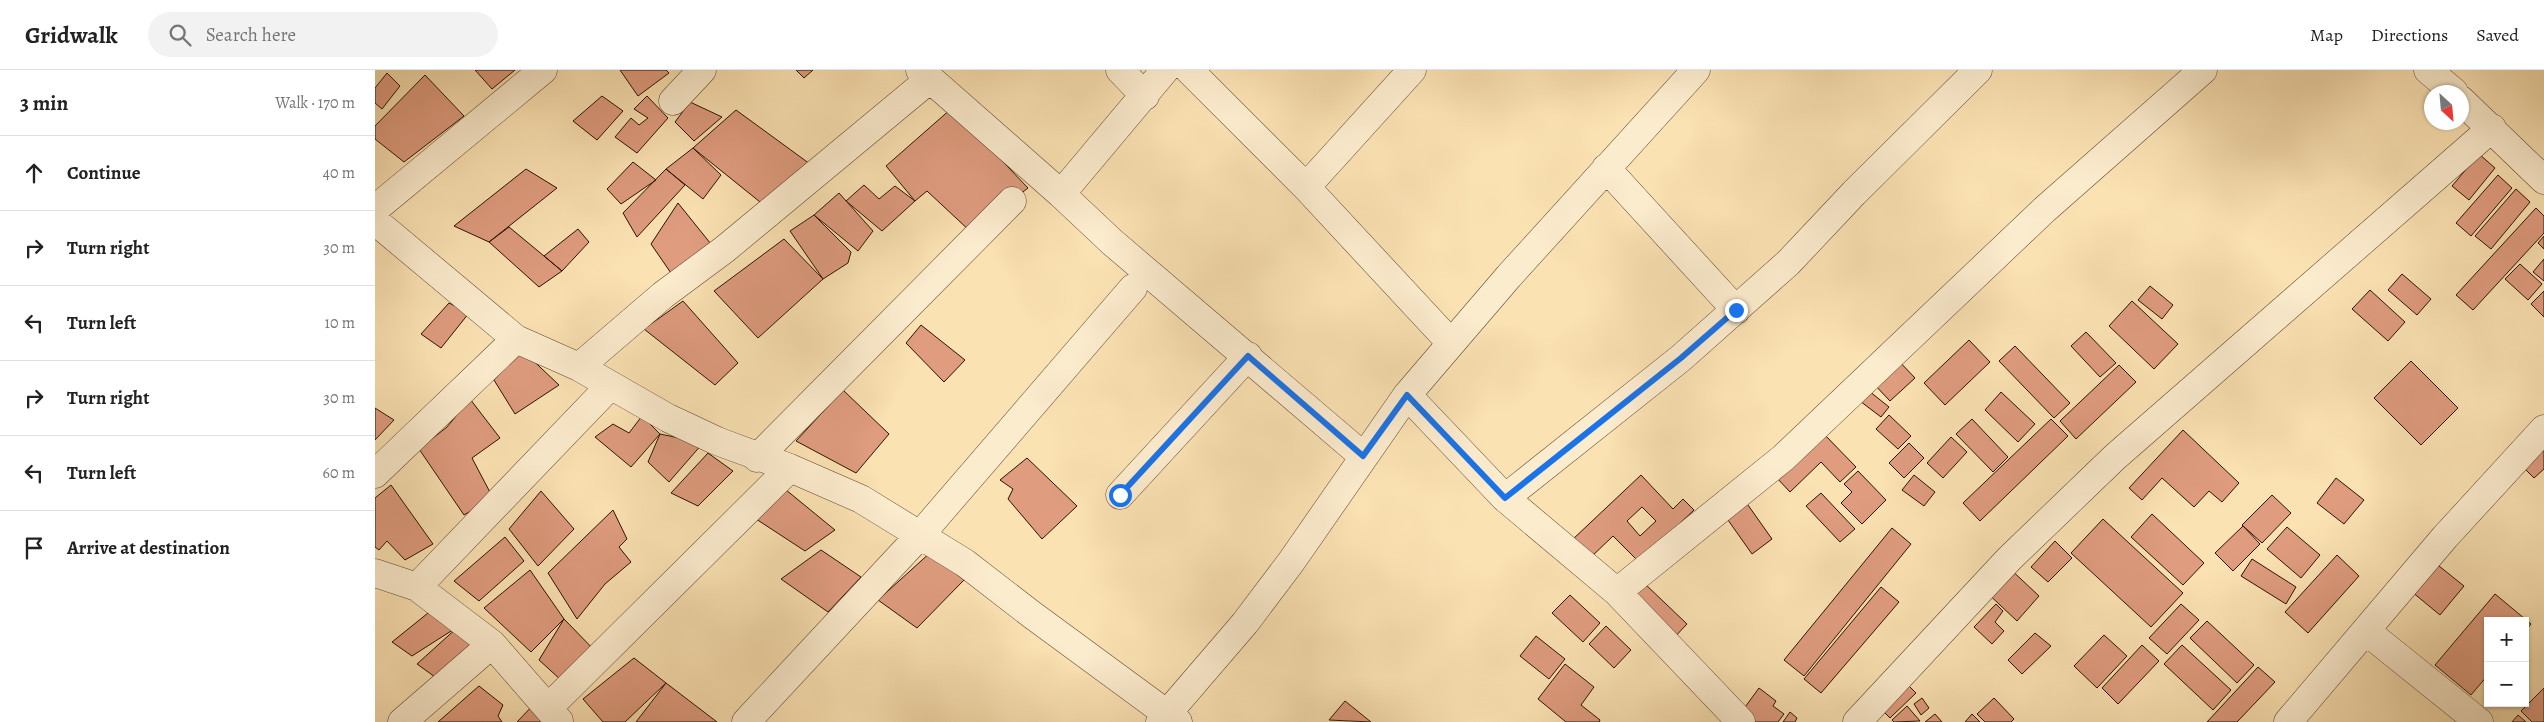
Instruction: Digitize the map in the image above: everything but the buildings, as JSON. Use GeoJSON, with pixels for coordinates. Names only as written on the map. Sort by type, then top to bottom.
{"type":"FeatureCollection","features":[{"type":"Feature","properties":{"kind":"street"},"geometry":{"type":"LineString","coordinates":[[375,209],[543,70]]}},
{"type":"Feature","properties":{"kind":"street"},"geometry":{"type":"LineString","coordinates":[[673,101],[702,70]]}},
{"type":"Feature","properties":{"kind":"street"},"geometry":{"type":"LineString","coordinates":[[1120,70],[1145,96]]}},
{"type":"Feature","properties":{"kind":"street"},"geometry":{"type":"LineString","coordinates":[[1061,194],[1165,70]]}},
{"type":"Feature","properties":{"kind":"street"},"geometry":{"type":"LineString","coordinates":[[1189,70],[1306,187],[1450,342]]}},
{"type":"Feature","properties":{"kind":"street"},"geometry":{"type":"LineString","coordinates":[[1306,187],[1412,70]]}},
{"type":"Feature","properties":{"kind":"street"},"geometry":{"type":"LineString","coordinates":[[375,220],[516,339],[579,367],[668,418],[757,458],[790,468],[861,499],[921,534],[965,563],[1168,720],[1291,562],[1407,395],[1450,342],[1696,70]]}},
{"type":"Feature","properties":{"kind":"street"},"geometry":{"type":"LineString","coordinates":[[1505,498],[1681,358],[1736,310],[1788,263],[1853,193],[1979,70]]}},
{"type":"Feature","properties":{"kind":"street"},"geometry":{"type":"LineString","coordinates":[[1617,592],[1783,458],[2044,210],[2203,70]]}},
{"type":"Feature","properties":{"kind":"street"},"geometry":{"type":"LineString","coordinates":[[579,367],[663,295],[725,249],[925,74],[1061,194],[1112,242],[1363,456]]}},
{"type":"Feature","properties":{"kind":"street"},"geometry":{"type":"LineString","coordinates":[[2469,107],[2544,180]]}},
{"type":"Feature","properties":{"kind":"street"},"geometry":{"type":"LineString","coordinates":[[1857,722],[2009,559],[2115,457],[2492,128]]}},
{"type":"Feature","properties":{"kind":"street"},"geometry":{"type":"LineString","coordinates":[[1607,168],[1736,310]]}},
{"type":"Feature","properties":{"kind":"street"},"geometry":{"type":"LineString","coordinates":[[757,458],[1012,201]]}},
{"type":"Feature","properties":{"kind":"street"},"geometry":{"type":"LineString","coordinates":[[746,722],[921,534],[1133,288]]}},
{"type":"Feature","properties":{"kind":"street"},"geometry":{"type":"LineString","coordinates":[[375,474],[516,339]]}},
{"type":"Feature","properties":{"kind":"street"},"geometry":{"type":"LineString","coordinates":[[1120,495],[1248,356]]}},
{"type":"Feature","properties":{"kind":"street"},"geometry":{"type":"LineString","coordinates":[[417,586],[610,386]]}},
{"type":"Feature","properties":{"kind":"street"},"geometry":{"type":"LineString","coordinates":[[1407,395],[1505,498],[1617,592],[1741,722]]}},
{"type":"Feature","properties":{"kind":"street"},"geometry":{"type":"LineString","coordinates":[[2288,722],[2445,537],[2544,429]]}},
{"type":"Feature","properties":{"kind":"street"},"geometry":{"type":"LineString","coordinates":[[375,573],[417,586],[492,644],[554,715],[790,468]]}},
{"type":"Feature","properties":{"kind":"street"},"geometry":{"type":"LineString","coordinates":[[2366,631],[2479,722]]}},
{"type":"Feature","properties":{"kind":"street"},"geometry":{"type":"LineString","coordinates":[[402,722],[492,644]]}},
{"type":"Feature","properties":{"kind":"route"},"geometry":{"type":"LineString","coordinates":[[1120,495],[1248,356],[1363,456],[1407,395],[1505,498],[1681,358],[1736,310]]}}]}
